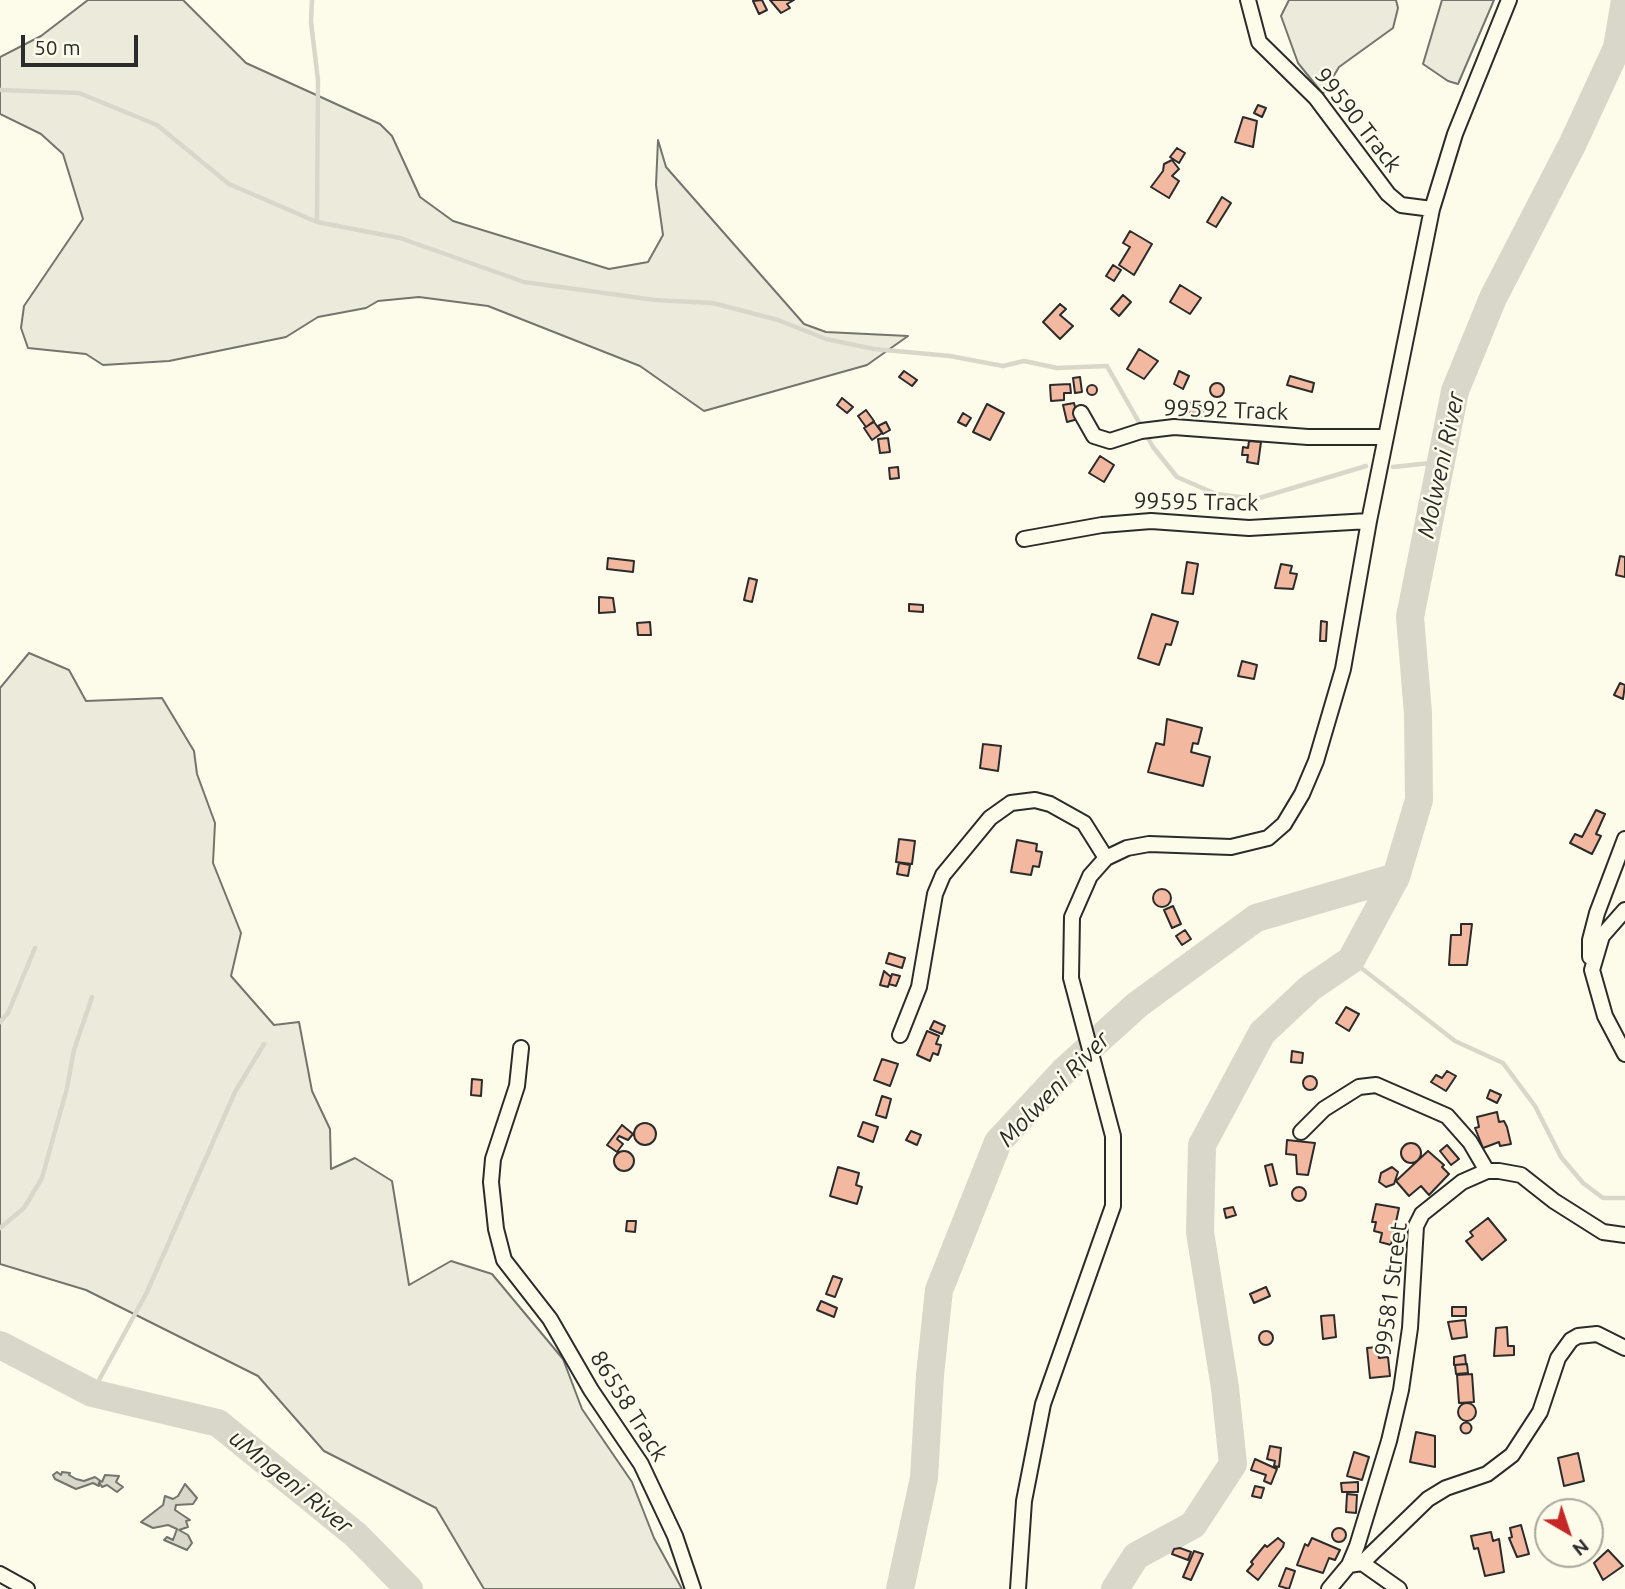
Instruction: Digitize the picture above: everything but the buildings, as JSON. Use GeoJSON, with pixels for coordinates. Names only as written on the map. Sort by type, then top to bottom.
{"type":"FeatureCollection","features":[{"type":"Feature","properties":{"kind":"street","name":"99590 Track"},"geometry":{"type":"LineString","coordinates":[[1248,0],[1259,42],[1316,98],[1380,185],[1401,205],[1432,209]]}},
{"type":"Feature","properties":{"kind":"street"},"geometry":{"type":"LineString","coordinates":[[1018,1589],[1024,1501],[1043,1404],[1113,1206],[1113,1136],[1069,962],[1072,917],[1090,876],[1106,858],[1128,848],[1149,844],[1231,847],[1268,838],[1284,824],[1302,794],[1316,761],[1343,669],[1385,437],[1432,209],[1455,134],[1509,0]]}},
{"type":"Feature","properties":{"kind":"street","name":"99592 Track"},"geometry":{"type":"LineString","coordinates":[[1082,413],[1094,436],[1110,440],[1141,431],[1174,427],[1308,437],[1385,437]]}},
{"type":"Feature","properties":{"kind":"street","name":"99595 Track"},"geometry":{"type":"LineString","coordinates":[[1024,538],[1102,525],[1151,521],[1249,528],[1369,521]]}},
{"type":"Feature","properties":{"kind":"street"},"geometry":{"type":"LineString","coordinates":[[900,1035],[919,987],[935,894],[943,875],[990,818],[1011,803],[1035,800],[1064,809],[1092,832],[1106,858]]}},
{"type":"Feature","properties":{"kind":"street"},"geometry":{"type":"LineString","coordinates":[[1625,839],[1591,933],[1592,970],[1605,1016],[1625,1054]]}},
{"type":"Feature","properties":{"kind":"street"},"geometry":{"type":"LineString","coordinates":[[1592,970],[1602,936],[1625,910]]}},
{"type":"Feature","properties":{"kind":"street","name":"86558 Track"},"geometry":{"type":"LineString","coordinates":[[521,1048],[517,1086],[493,1159],[491,1182],[496,1229],[504,1260],[550,1320],[591,1390],[641,1464],[670,1524],[693,1589]]}},
{"type":"Feature","properties":{"kind":"street"},"geometry":{"type":"LineString","coordinates":[[1301,1132],[1324,1109],[1359,1087],[1376,1085],[1447,1116],[1470,1142],[1487,1171],[1521,1175],[1554,1201],[1596,1228],[1625,1235]]}},
{"type":"Feature","properties":{"kind":"street","name":"99581 Street"},"geometry":{"type":"LineString","coordinates":[[1329,1589],[1355,1564],[1401,1390],[1410,1328],[1416,1226],[1422,1214],[1446,1192],[1487,1171]]}},
{"type":"Feature","properties":{"kind":"street"},"geometry":{"type":"LineString","coordinates":[[1399,1589],[1355,1564],[1428,1499],[1447,1488],[1487,1474],[1512,1455],[1540,1412],[1558,1358],[1571,1340],[1578,1336],[1598,1334],[1625,1348]]}},
{"type":"Feature","properties":{"kind":"street"},"geometry":{"type":"LineString","coordinates":[[0,1574],[27,1589]]}},
{"type":"Feature","properties":{"kind":"shaded area"},"geometry":{"type":"Polygon","coordinates":[[[88,0],[183,0],[246,63],[380,124],[392,136],[420,197],[453,221],[609,269],[648,262],[663,235],[656,185],[658,140],[666,167],[804,324],[826,332],[908,336],[867,365],[704,411],[640,366],[488,306],[419,297],[378,301],[366,308],[318,317],[286,337],[169,361],[103,365],[86,354],[28,348],[21,328],[24,306],[83,219],[63,154],[41,134],[0,114],[0,57],[41,36],[88,0]]]}},
{"type":"Feature","properties":{"kind":"shaded area"},"geometry":{"type":"Polygon","coordinates":[[[1289,0],[1396,0],[1398,8],[1393,28],[1339,67],[1323,94],[1298,63],[1281,16],[1289,0]]]}},
{"type":"Feature","properties":{"kind":"shaded area"},"geometry":{"type":"Polygon","coordinates":[[[1442,0],[1494,0],[1458,84],[1448,81],[1423,64],[1442,0]]]}},
{"type":"Feature","properties":{"kind":"shaded area"},"geometry":{"type":"Polygon","coordinates":[[[29,653],[69,670],[86,701],[162,698],[194,751],[197,774],[215,823],[213,863],[241,933],[231,976],[274,1025],[299,1022],[312,1091],[330,1129],[331,1169],[355,1158],[392,1181],[409,1285],[451,1261],[492,1274],[563,1359],[582,1409],[632,1482],[654,1538],[682,1589],[484,1589],[436,1508],[324,1451],[258,1376],[86,1290],[0,1264],[0,688],[29,653]]]}},
{"type":"Feature","properties":{"kind":"shaded area"},"geometry":{"type":"Polygon","coordinates":[[[57,1472],[61,1475],[62,1472],[70,1473],[69,1475],[76,1479],[84,1481],[95,1477],[102,1482],[105,1475],[119,1476],[116,1482],[123,1487],[117,1492],[107,1485],[102,1487],[99,1482],[99,1486],[93,1483],[76,1489],[55,1479],[53,1475],[57,1472]]]}},
{"type":"Feature","properties":{"kind":"shaded area"},"geometry":{"type":"Polygon","coordinates":[[[185,1484],[197,1498],[193,1504],[176,1505],[175,1510],[190,1520],[186,1521],[188,1527],[179,1530],[188,1535],[192,1543],[187,1550],[164,1540],[167,1537],[173,1540],[177,1529],[168,1525],[153,1528],[141,1522],[163,1505],[165,1496],[173,1499],[178,1496],[185,1484]]]}},
{"type":"Feature","properties":{"kind":"waterway"},"geometry":{"type":"LineString","coordinates":[[312,0],[311,22],[318,80],[317,222]]}},
{"type":"Feature","properties":{"kind":"waterway","name":"Molweni River"},"geometry":{"type":"LineString","coordinates":[[900,1589],[924,1478],[930,1375],[939,1290],[998,1142],[1064,1071],[1137,1005],[1256,918],[1396,877],[1419,800],[1418,713],[1410,617],[1455,391],[1493,298],[1573,143],[1617,48],[1625,0]]}},
{"type":"Feature","properties":{"kind":"waterway"},"geometry":{"type":"LineString","coordinates":[[0,90],[79,93],[157,125],[229,184],[317,222],[400,238],[524,282],[655,300],[713,303],[778,320],[826,339],[874,349],[950,356],[1003,366],[1024,361],[1057,368],[1107,366],[1153,447],[1177,477],[1216,494],[1256,499],[1366,466]]}},
{"type":"Feature","properties":{"kind":"waterway"},"geometry":{"type":"LineString","coordinates":[[1393,467],[1440,462]]}},
{"type":"Feature","properties":{"kind":"waterway","name":"Molweni River"},"geometry":{"type":"LineString","coordinates":[[1115,1589],[1136,1556],[1193,1525],[1233,1464],[1225,1388],[1200,1232],[1202,1145],[1262,1033],[1310,988],[1351,960],[1396,877]]}},
{"type":"Feature","properties":{"kind":"waterway"},"geometry":{"type":"LineString","coordinates":[[0,1022],[8,1013],[35,948]]}},
{"type":"Feature","properties":{"kind":"waterway"},"geometry":{"type":"LineString","coordinates":[[1351,960],[1455,1041],[1503,1063],[1535,1106],[1561,1157],[1583,1183],[1603,1198],[1625,1198]]}},
{"type":"Feature","properties":{"kind":"waterway"},"geometry":{"type":"LineString","coordinates":[[0,1228],[24,1208],[42,1178],[67,1088],[74,1050],[92,997]]}},
{"type":"Feature","properties":{"kind":"waterway"},"geometry":{"type":"LineString","coordinates":[[92,1393],[147,1292],[235,1092],[264,1044]]}},
{"type":"Feature","properties":{"kind":"waterway","name":"uMngeni River"},"geometry":{"type":"LineString","coordinates":[[0,1345],[92,1393],[218,1423],[356,1535],[409,1589]]}}]}
